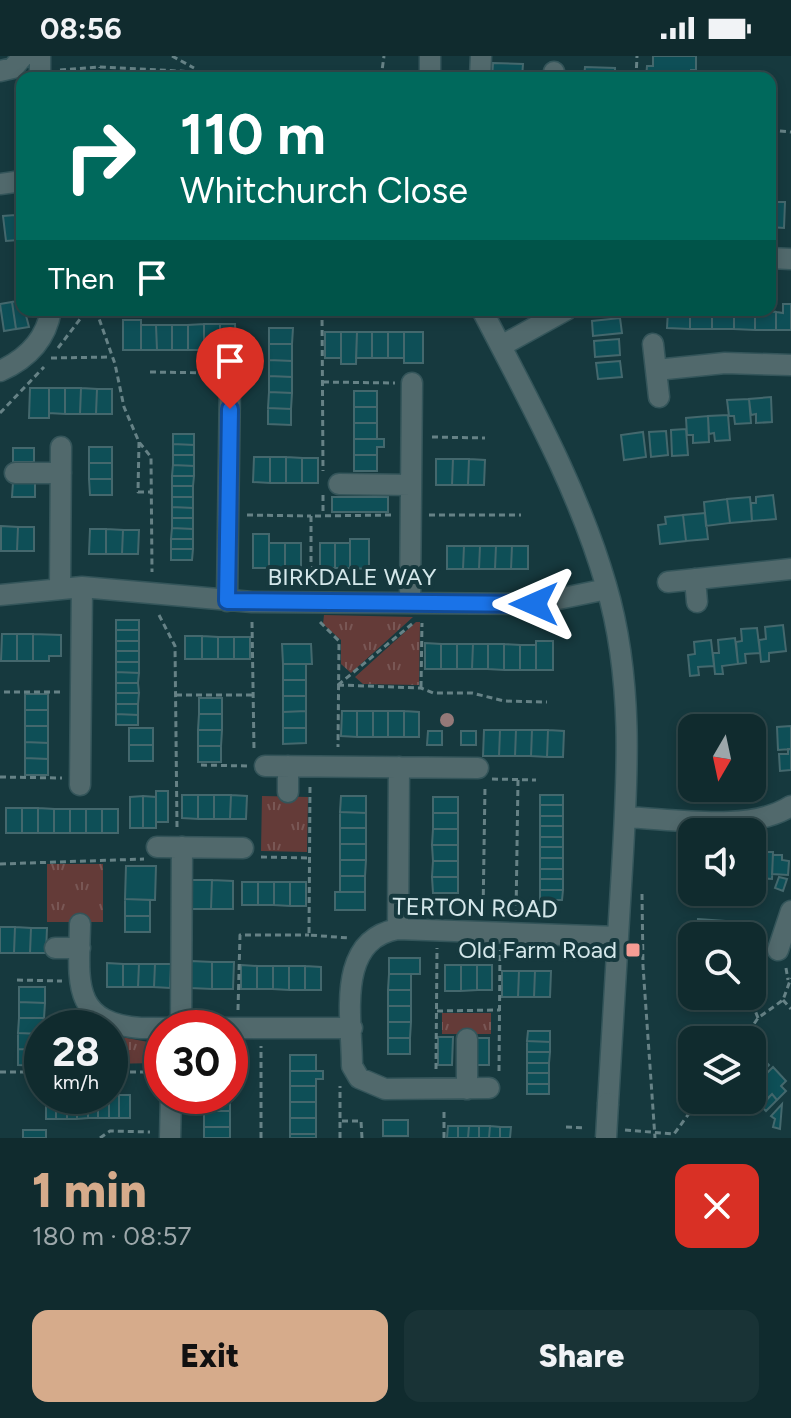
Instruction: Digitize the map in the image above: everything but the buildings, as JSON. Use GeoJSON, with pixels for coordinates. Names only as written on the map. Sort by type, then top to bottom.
{"type":"FeatureCollection","features":[{"type":"Feature","properties":{"kind":"street"},"geometry":{"type":"LineString","coordinates":[[0,71],[13,68],[23,56]]}},
{"type":"Feature","properties":{"kind":"street"},"geometry":{"type":"LineString","coordinates":[[0,371],[23,359],[38,344],[49,325],[50,316]]}},
{"type":"Feature","properties":{"kind":"street"},"geometry":{"type":"LineString","coordinates":[[485,316],[558,459],[588,529],[607,589],[627,713],[625,817],[606,1132]]}},
{"type":"Feature","properties":{"kind":"street"},"geometry":{"type":"LineString","coordinates":[[501,346],[555,316]]}},
{"type":"Feature","properties":{"kind":"street"},"geometry":{"type":"LineString","coordinates":[[653,344],[659,397]]}},
{"type":"Feature","properties":{"kind":"street"},"geometry":{"type":"LineString","coordinates":[[656,370],[725,363],[791,365]]}},
{"type":"Feature","properties":{"kind":"street"},"geometry":{"type":"LineString","coordinates":[[227,601],[230,381]]}},
{"type":"Feature","properties":{"kind":"street"},"geometry":{"type":"LineString","coordinates":[[412,383],[411,515],[416,609]]}},
{"type":"Feature","properties":{"kind":"street"},"geometry":{"type":"LineString","coordinates":[[60,588],[61,447]]}},
{"type":"Feature","properties":{"kind":"street"},"geometry":{"type":"LineString","coordinates":[[25,473],[61,473]]}},
{"type":"Feature","properties":{"kind":"street"},"geometry":{"type":"LineString","coordinates":[[328,484],[411,485]]}},
{"type":"Feature","properties":{"kind":"street"},"geometry":{"type":"LineString","coordinates":[[668,582],[791,569]]}},
{"type":"Feature","properties":{"kind":"street"},"geometry":{"type":"LineString","coordinates":[[695,579],[697,602]]}},
{"type":"Feature","properties":{"kind":"street"},"geometry":{"type":"LineString","coordinates":[[80,785],[90,753],[81,693],[82,587]]}},
{"type":"Feature","properties":{"kind":"street","name":"BIRKDALE WAY"},"geometry":{"type":"LineString","coordinates":[[0,595],[82,587],[227,601],[416,609],[534,604],[607,589]]}},
{"type":"Feature","properties":{"kind":"street"},"geometry":{"type":"LineString","coordinates":[[260,766],[478,768]]}},
{"type":"Feature","properties":{"kind":"street"},"geometry":{"type":"LineString","coordinates":[[288,766],[288,792]]}},
{"type":"Feature","properties":{"kind":"street"},"geometry":{"type":"LineString","coordinates":[[398,929],[399,767]]}},
{"type":"Feature","properties":{"kind":"street"},"geometry":{"type":"LineString","coordinates":[[625,817],[745,821],[778,815],[791,806]]}},
{"type":"Feature","properties":{"kind":"street"},"geometry":{"type":"LineString","coordinates":[[180,1010],[172,847],[243,848]]}},
{"type":"Feature","properties":{"kind":"street"},"geometry":{"type":"LineString","coordinates":[[776,954],[789,923]]}},
{"type":"Feature","properties":{"kind":"street"},"geometry":{"type":"LineString","coordinates":[[80,924],[79,981],[87,1004],[100,1019],[119,1026],[144,1027]]}},
{"type":"Feature","properties":{"kind":"street","name":"TERTON ROAD"},"geometry":{"type":"LineString","coordinates":[[362,946],[382,932],[398,929],[618,937]]}},
{"type":"Feature","properties":{"kind":"street"},"geometry":{"type":"LineString","coordinates":[[362,946],[352,973],[352,1066],[359,1078],[372,1086],[489,1088]]}},
{"type":"Feature","properties":{"kind":"street"},"geometry":{"type":"LineString","coordinates":[[55,948],[80,948]]}},
{"type":"Feature","properties":{"kind":"street"},"geometry":{"type":"LineString","coordinates":[[248,1028],[352,1028]]}},
{"type":"Feature","properties":{"kind":"street"},"geometry":{"type":"LineString","coordinates":[[467,1039],[467,1089]]}},
{"type":"Feature","properties":{"kind":"street"},"geometry":{"type":"LineString","coordinates":[[170,1135],[171,1114]]}},
{"type":"Feature","properties":{"kind":"path"},"geometry":{"type":"LineString","coordinates":[[172,56],[197,70]]}},
{"type":"Feature","properties":{"kind":"path"},"geometry":{"type":"LineString","coordinates":[[100,67],[100,72]]}},
{"type":"Feature","properties":{"kind":"path"},"geometry":{"type":"LineString","coordinates":[[40,69],[100,67],[226,72]]}},
{"type":"Feature","properties":{"kind":"path"},"geometry":{"type":"LineString","coordinates":[[0,413],[51,358],[82,316]]}},
{"type":"Feature","properties":{"kind":"path"},"geometry":{"type":"LineString","coordinates":[[98,316],[113,357],[124,407],[139,442],[151,457],[152,579]]}},
{"type":"Feature","properties":{"kind":"path"},"geometry":{"type":"LineString","coordinates":[[322,316],[328,484],[323,515]]}},
{"type":"Feature","properties":{"kind":"path"},"geometry":{"type":"LineString","coordinates":[[51,358],[113,357]]}},
{"type":"Feature","properties":{"kind":"path"},"geometry":{"type":"LineString","coordinates":[[150,372],[230,373],[230,381]]}},
{"type":"Feature","properties":{"kind":"path"},"geometry":{"type":"LineString","coordinates":[[323,382],[412,383]]}},
{"type":"Feature","properties":{"kind":"path"},"geometry":{"type":"LineString","coordinates":[[412,437],[485,438]]}},
{"type":"Feature","properties":{"kind":"path"},"geometry":{"type":"LineString","coordinates":[[139,442],[138,492],[151,492]]}},
{"type":"Feature","properties":{"kind":"path"},"geometry":{"type":"LineString","coordinates":[[228,515],[521,515]]}},
{"type":"Feature","properties":{"kind":"path"},"geometry":{"type":"LineString","coordinates":[[311,516],[314,603],[318,620],[339,641],[337,767]]}},
{"type":"Feature","properties":{"kind":"path"},"geometry":{"type":"LineString","coordinates":[[201,765],[260,766],[253,695],[252,602]]}},
{"type":"Feature","properties":{"kind":"path"},"geometry":{"type":"LineString","coordinates":[[338,685],[416,609]]}},
{"type":"Feature","properties":{"kind":"path"},"geometry":{"type":"LineString","coordinates":[[416,609],[421,688]]}},
{"type":"Feature","properties":{"kind":"path"},"geometry":{"type":"LineString","coordinates":[[0,864],[156,859],[172,847],[175,646],[157,610]]}},
{"type":"Feature","properties":{"kind":"path"},"geometry":{"type":"LineString","coordinates":[[338,685],[421,688],[433,693],[472,693],[504,701],[547,702]]}},
{"type":"Feature","properties":{"kind":"path"},"geometry":{"type":"LineString","coordinates":[[4,692],[81,693]]}},
{"type":"Feature","properties":{"kind":"path"},"geometry":{"type":"LineString","coordinates":[[176,695],[253,695]]}},
{"type":"Feature","properties":{"kind":"path"},"geometry":{"type":"LineString","coordinates":[[309,935],[310,766]]}},
{"type":"Feature","properties":{"kind":"path"},"geometry":{"type":"LineString","coordinates":[[0,777],[73,778],[73,785],[80,785]]}},
{"type":"Feature","properties":{"kind":"path"},"geometry":{"type":"LineString","coordinates":[[489,1088],[499,1088],[500,933],[485,779],[536,780]]}},
{"type":"Feature","properties":{"kind":"path"},"geometry":{"type":"LineString","coordinates":[[500,933],[518,779]]}},
{"type":"Feature","properties":{"kind":"path"},"geometry":{"type":"LineString","coordinates":[[243,848],[258,857],[309,858]]}},
{"type":"Feature","properties":{"kind":"path"},"geometry":{"type":"LineString","coordinates":[[642,894],[643,966],[655,1138]]}},
{"type":"Feature","properties":{"kind":"path"},"geometry":{"type":"LineString","coordinates":[[436,1051],[437,930]]}},
{"type":"Feature","properties":{"kind":"path"},"geometry":{"type":"LineString","coordinates":[[238,1010],[240,935],[346,936],[362,946]]}},
{"type":"Feature","properties":{"kind":"path"},"geometry":{"type":"LineString","coordinates":[[753,1026],[758,1018],[783,1000],[790,979],[776,954]]}},
{"type":"Feature","properties":{"kind":"path"},"geometry":{"type":"LineString","coordinates":[[758,1018],[751,1000],[776,954]]}},
{"type":"Feature","properties":{"kind":"path"},"geometry":{"type":"LineString","coordinates":[[17,980],[79,981]]}},
{"type":"Feature","properties":{"kind":"path"},"geometry":{"type":"LineString","coordinates":[[783,1000],[791,1009]]}},
{"type":"Feature","properties":{"kind":"path"},"geometry":{"type":"LineString","coordinates":[[437,1011],[500,1010]]}},
{"type":"Feature","properties":{"kind":"path"},"geometry":{"type":"LineString","coordinates":[[261,1028],[261,1138]]}},
{"type":"Feature","properties":{"kind":"path"},"geometry":{"type":"LineString","coordinates":[[340,1138],[340,1083],[352,1066]]}},
{"type":"Feature","properties":{"kind":"path"},"geometry":{"type":"LineString","coordinates":[[0,1072],[24,1072]]}},
{"type":"Feature","properties":{"kind":"path"},"geometry":{"type":"LineString","coordinates":[[444,1138],[445,1089]]}},
{"type":"Feature","properties":{"kind":"path"},"geometry":{"type":"LineString","coordinates":[[566,1127],[606,1132],[674,1134],[689,1114]]}},
{"type":"Feature","properties":{"kind":"path"},"geometry":{"type":"LineString","coordinates":[[340,1121],[361,1121],[362,1138]]}},
{"type":"Feature","properties":{"kind":"path"},"geometry":{"type":"LineString","coordinates":[[100,1138],[110,1131],[170,1135]]}},
{"type":"Feature","properties":{"kind":"green space"},"geometry":{"type":"Polygon","coordinates":[[[324,615],[413,617],[351,673],[341,664],[341,640],[323,624],[324,615]]]}},
{"type":"Feature","properties":{"kind":"green space"},"geometry":{"type":"Polygon","coordinates":[[[416,622],[420,622],[419,685],[363,684],[355,677],[416,622]]]}},
{"type":"Feature","properties":{"kind":"green space"},"geometry":{"type":"Polygon","coordinates":[[[262,796],[308,797],[307,852],[261,851],[262,796]]]}},
{"type":"Feature","properties":{"kind":"green space"},"geometry":{"type":"Polygon","coordinates":[[[47,864],[103,864],[103,922],[47,922],[47,864]]]}},
{"type":"Feature","properties":{"kind":"green space"},"geometry":{"type":"Polygon","coordinates":[[[442,1013],[491,1013],[491,1034],[442,1034],[442,1013]]]}},
{"type":"Feature","properties":{"kind":"green space"},"geometry":{"type":"Polygon","coordinates":[[[128,1038],[144,1041],[144,1063],[128,1064],[128,1038]]]}},
{"type":"Feature","properties":{"kind":"place","name":"Old Farm Road"},"geometry":{"type":"Point","coordinates":[633,950]}},
{"type":"Feature","properties":{"kind":"route"},"geometry":{"type":"LineString","coordinates":[[230,409],[227,601],[534,604]]}}]}
